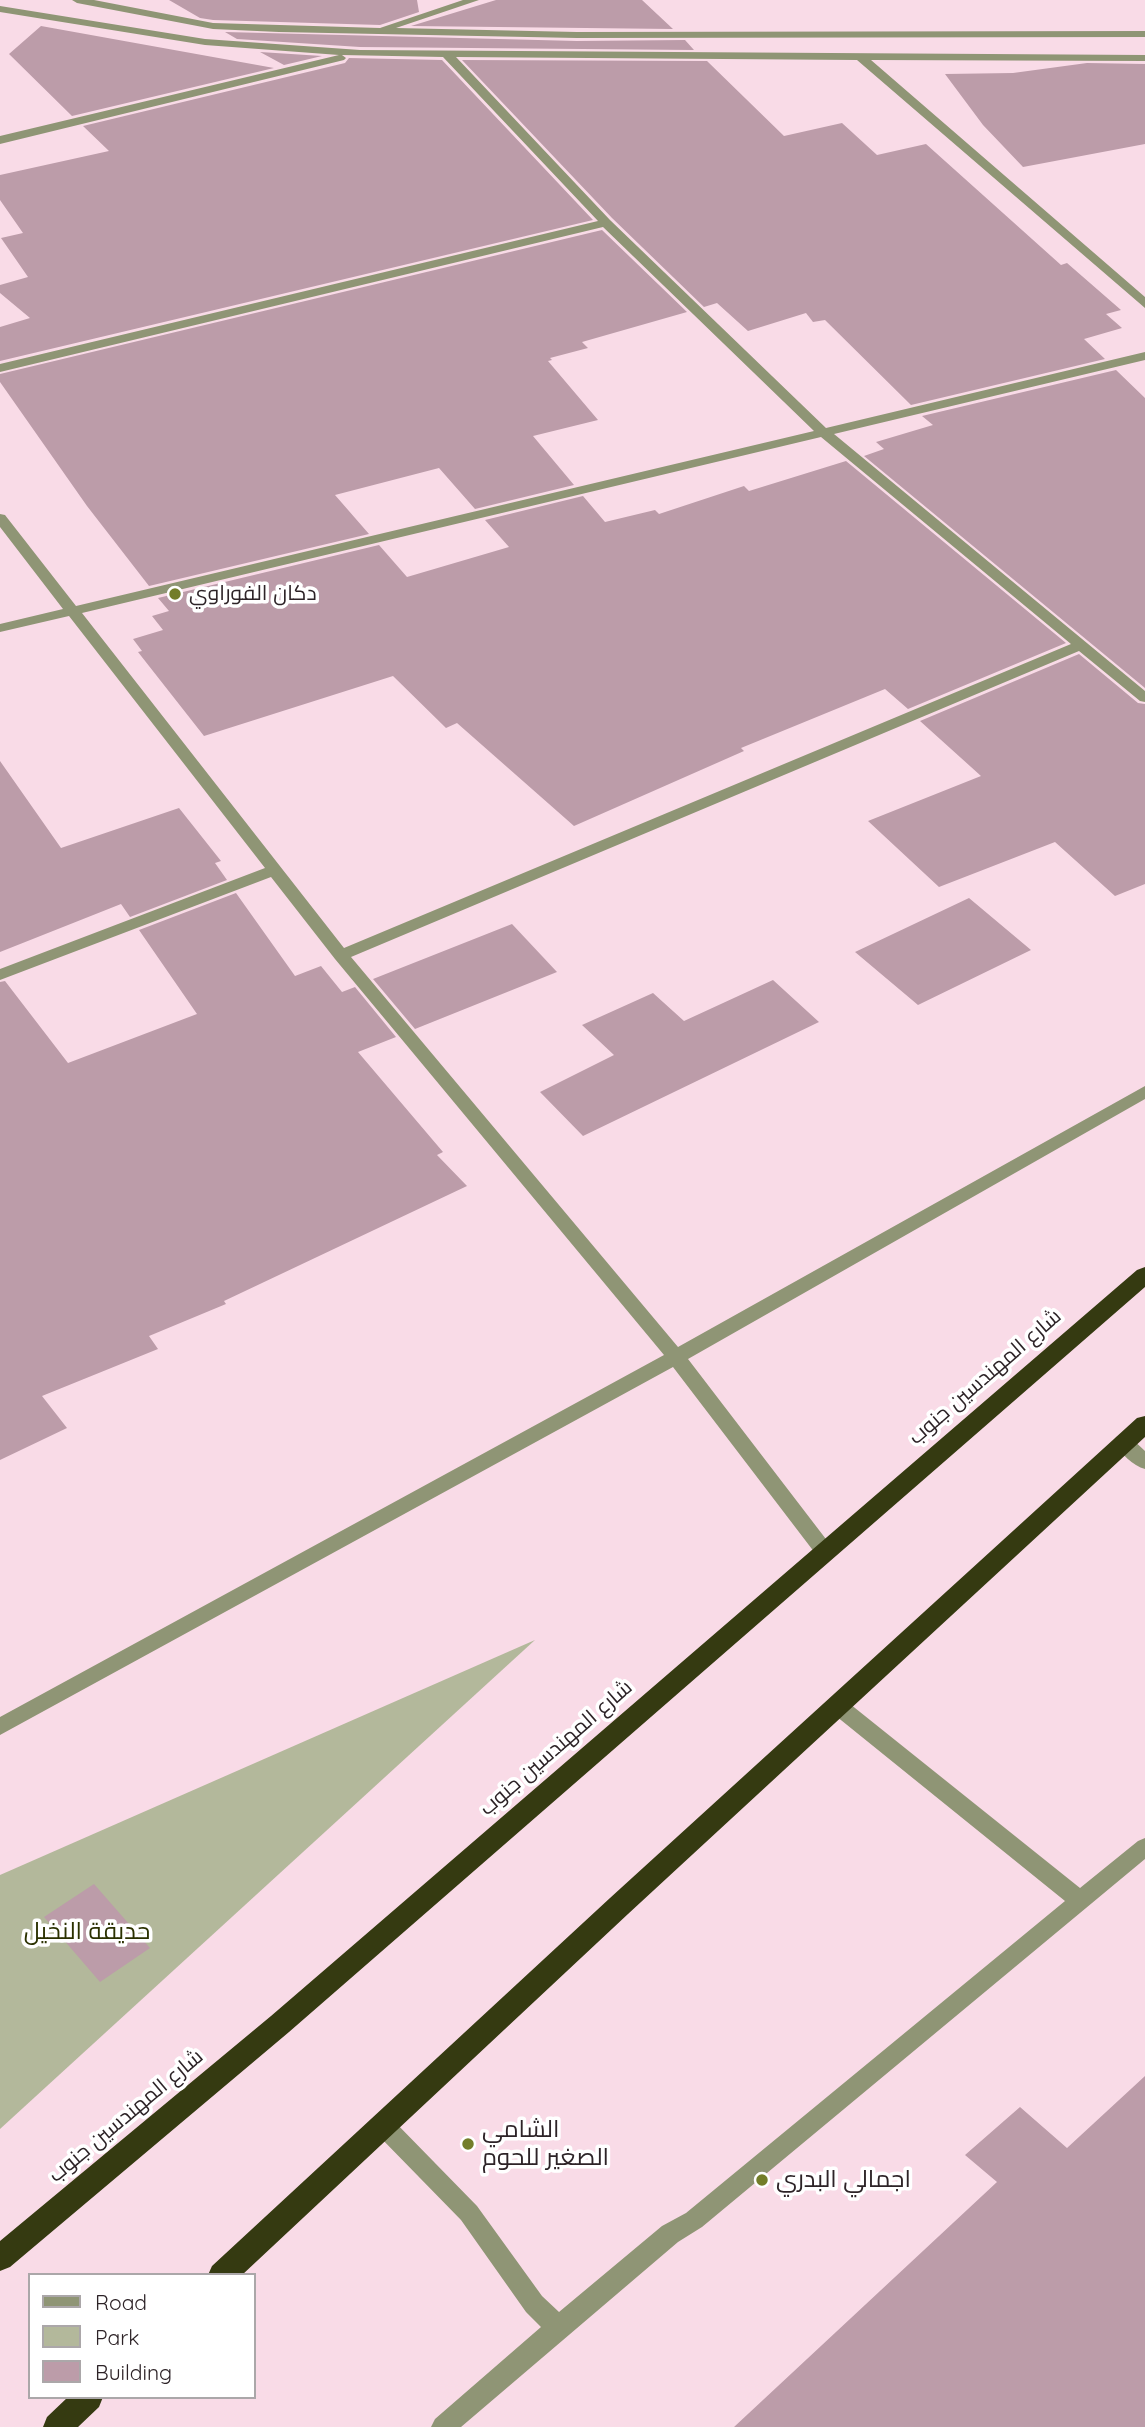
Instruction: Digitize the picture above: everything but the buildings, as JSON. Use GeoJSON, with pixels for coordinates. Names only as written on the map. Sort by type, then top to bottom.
{"type":"FeatureCollection","features":[{"type":"Feature","properties":{"kind":"highway","name":"شارع المهندسين جنوب"},"geometry":{"type":"LineString","coordinates":[[0,2258],[280,2024],[1145,1275]]}},
{"type":"Feature","properties":{"kind":"highway"},"geometry":{"type":"LineString","coordinates":[[224,2273],[608,1915],[1145,1424]]}},
{"type":"Feature","properties":{"kind":"highway"},"geometry":{"type":"LineString","coordinates":[[57,2427],[87,2399]]}},
{"type":"Feature","properties":{"kind":"street"},"geometry":{"type":"LineString","coordinates":[[77,0],[213,26],[370,32],[842,36],[1145,34]]}},
{"type":"Feature","properties":{"kind":"street"},"geometry":{"type":"LineString","coordinates":[[360,53],[370,32],[474,0]]}},
{"type":"Feature","properties":{"kind":"street"},"geometry":{"type":"LineString","coordinates":[[0,9],[205,42],[360,53],[773,58],[860,55],[1145,58]]}},
{"type":"Feature","properties":{"kind":"street"},"geometry":{"type":"LineString","coordinates":[[0,140],[360,53]]}},
{"type":"Feature","properties":{"kind":"street"},"geometry":{"type":"LineString","coordinates":[[446,53],[606,223],[823,432],[1145,698]]}},
{"type":"Feature","properties":{"kind":"street"},"geometry":{"type":"LineString","coordinates":[[860,55],[1145,304]]}},
{"type":"Feature","properties":{"kind":"street"},"geometry":{"type":"LineString","coordinates":[[0,368],[606,223]]}},
{"type":"Feature","properties":{"kind":"street"},"geometry":{"type":"LineString","coordinates":[[0,628],[1145,356]]}},
{"type":"Feature","properties":{"kind":"street"},"geometry":{"type":"LineString","coordinates":[[0,518],[341,955],[676,1357],[825,1552]]}},
{"type":"Feature","properties":{"kind":"street"},"geometry":{"type":"LineString","coordinates":[[341,955],[1081,645]]}},
{"type":"Feature","properties":{"kind":"street"},"geometry":{"type":"LineString","coordinates":[[0,975],[274,870]]}},
{"type":"Feature","properties":{"kind":"street"},"geometry":{"type":"LineString","coordinates":[[0,1727],[676,1357],[1145,1092]]}},
{"type":"Feature","properties":{"kind":"street"},"geometry":{"type":"LineString","coordinates":[[1123,1442],[1145,1462]]}},
{"type":"Feature","properties":{"kind":"street"},"geometry":{"type":"LineString","coordinates":[[838,1706],[1079,1900]]}},
{"type":"Feature","properties":{"kind":"street"},"geometry":{"type":"LineString","coordinates":[[443,2427],[670,2234],[694,2220],[1145,1847]]}},
{"type":"Feature","properties":{"kind":"street"},"geometry":{"type":"LineString","coordinates":[[384,2126],[469,2213],[534,2304],[558,2327]]}},
{"type":"Feature","properties":{"kind":"green space","name":"حديقة النخيل"},"geometry":{"type":"Polygon","coordinates":[[[535,1640],[0,2129],[0,1875],[535,1640]]]}},
{"type":"Feature","properties":{"kind":"place","name":"دكان الفوراوي"},"geometry":{"type":"Point","coordinates":[175,594]}},
{"type":"Feature","properties":{"kind":"place","name":"الشامي الصغير للحوم"},"geometry":{"type":"Point","coordinates":[468,2144]}},
{"type":"Feature","properties":{"kind":"place","name":"اجمالي البدري"},"geometry":{"type":"Point","coordinates":[762,2180]}}]}
